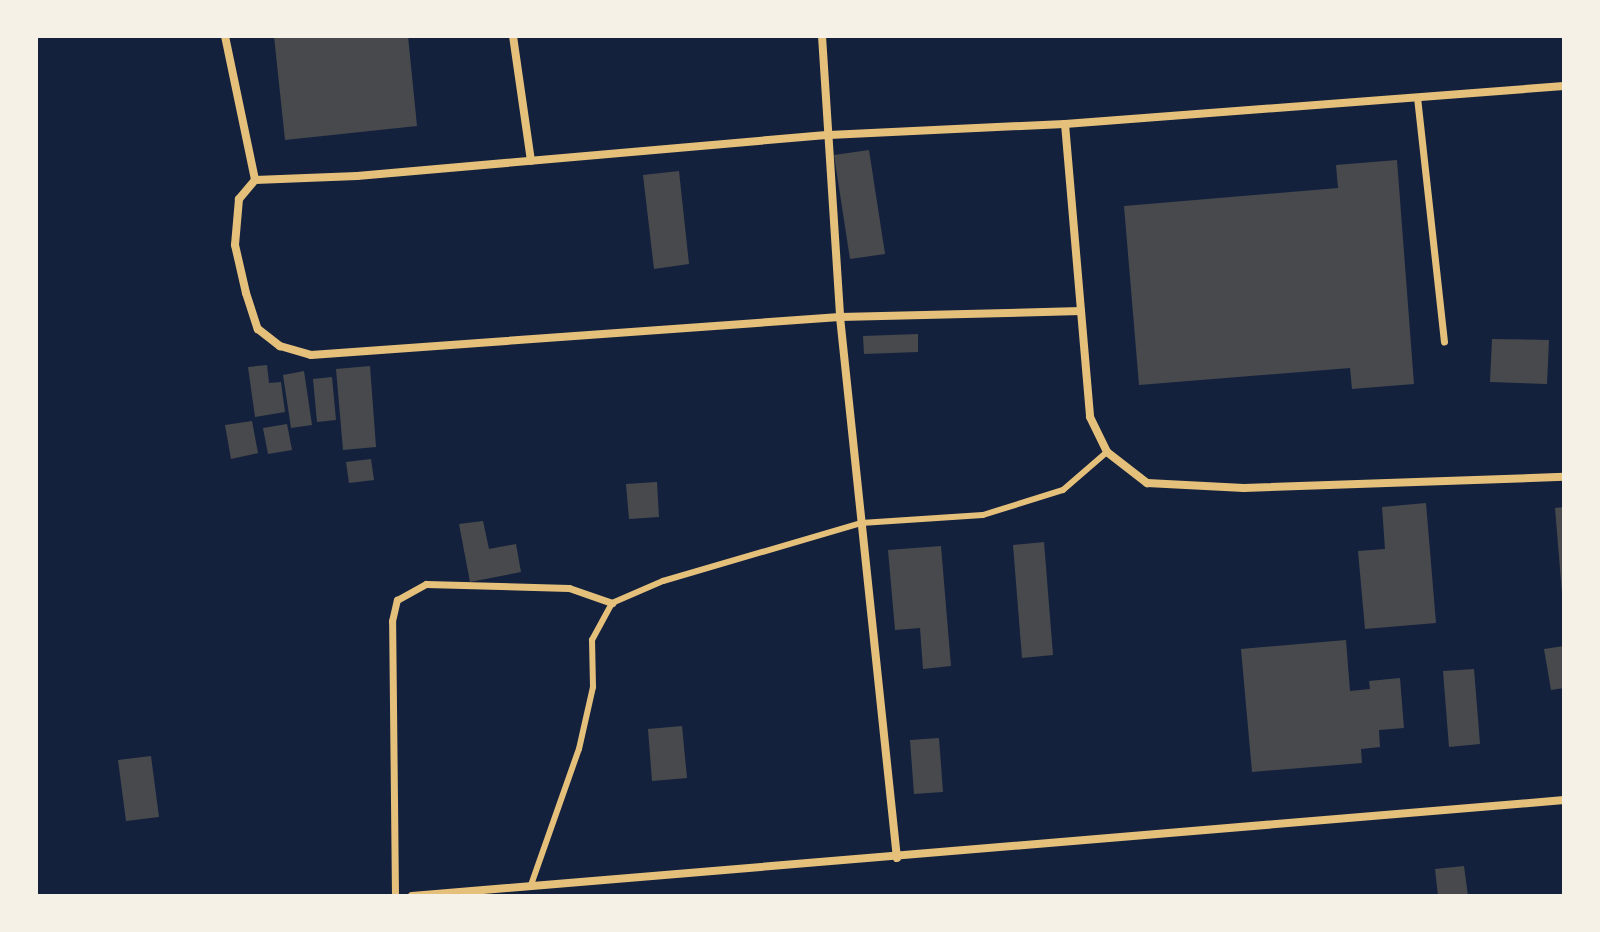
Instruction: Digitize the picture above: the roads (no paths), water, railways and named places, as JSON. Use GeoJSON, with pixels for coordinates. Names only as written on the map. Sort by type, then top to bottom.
{"type":"FeatureCollection","features":[{"type":"Feature","properties":{"kind":"street"},"geometry":{"type":"LineString","coordinates":[[225,36],[255,180]]}},
{"type":"Feature","properties":{"kind":"street"},"geometry":{"type":"LineString","coordinates":[[513,36],[531,161]]}},
{"type":"Feature","properties":{"kind":"street"},"geometry":{"type":"LineString","coordinates":[[822,36],[840,317],[897,858]]}},
{"type":"Feature","properties":{"kind":"street"},"geometry":{"type":"LineString","coordinates":[[1081,311],[840,317],[311,355],[280,346],[258,329],[235,245],[239,199],[255,180],[357,176],[829,135],[1065,124],[1564,86]]}},
{"type":"Feature","properties":{"kind":"street"},"geometry":{"type":"LineString","coordinates":[[1417,97],[1444,342]]}},
{"type":"Feature","properties":{"kind":"street"},"geometry":{"type":"LineString","coordinates":[[1065,124],[1090,417],[1107,452],[1147,483],[1244,488],[1564,477]]}},
{"type":"Feature","properties":{"kind":"street"},"geometry":{"type":"LineString","coordinates":[[395,896],[392,621],[397,600],[426,584],[472,584],[569,588],[612,603]]}},
{"type":"Feature","properties":{"kind":"street"},"geometry":{"type":"LineString","coordinates":[[412,896],[897,858],[1564,800]]}},
{"type":"Feature","properties":{"kind":"lane"},"geometry":{"type":"LineString","coordinates":[[531,885],[579,749],[593,687],[592,640],[612,603],[663,581],[861,523],[983,515],[1063,490],[1107,452]]}}]}
